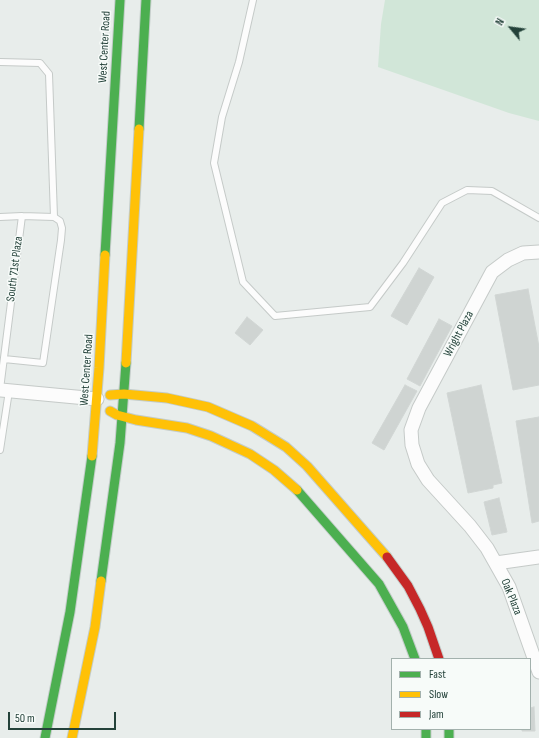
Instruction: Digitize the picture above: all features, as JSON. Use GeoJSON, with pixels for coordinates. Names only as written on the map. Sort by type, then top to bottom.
{"type":"FeatureCollection","features":[{"type":"Feature","properties":{"kind":"main road","name":"West Center Road"},"geometry":{"type":"LineString","coordinates":[[45,738],[67,626],[92,457],[97,399],[120,0]]}},
{"type":"Feature","properties":{"kind":"main road"},"geometry":{"type":"LineString","coordinates":[[72,738],[95,627],[115,482],[122,416],[132,286],[146,0]]}},
{"type":"Feature","properties":{"kind":"main road"},"geometry":{"type":"LineString","coordinates":[[97,399],[110,395],[124,394],[167,398],[208,407],[245,422],[286,447],[307,466],[396,568],[425,618],[439,658]]}},
{"type":"Feature","properties":{"kind":"main road"},"geometry":{"type":"LineString","coordinates":[[97,399],[108,409],[122,416],[187,428],[211,436],[250,454],[282,476],[296,489],[379,584],[400,619],[415,658]]}},
{"type":"Feature","properties":{"kind":"street","name":"Wright Plaza"},"geometry":{"type":"LineString","coordinates":[[496,563],[487,548],[470,526],[428,480],[418,464],[412,445],[411,430],[419,408],[492,272],[508,260],[523,253],[539,252]]}},
{"type":"Feature","properties":{"kind":"street"},"geometry":{"type":"LineString","coordinates":[[3,390],[97,399]]}},
{"type":"Feature","properties":{"kind":"street","name":"Oak Plaza"},"geometry":{"type":"LineString","coordinates":[[539,557],[496,563],[509,588],[539,672]]}},
{"type":"Feature","properties":{"kind":"lane"},"geometry":{"type":"LineString","coordinates":[[253,0],[239,62],[222,117],[214,163],[243,282],[275,316],[370,307],[403,263],[442,203],[466,190],[492,191],[539,218]]}},
{"type":"Feature","properties":{"kind":"lane"},"geometry":{"type":"LineString","coordinates":[[0,62],[40,63],[50,74],[54,217]]}},
{"type":"Feature","properties":{"kind":"lane","name":"South 71st Plaza"},"geometry":{"type":"LineString","coordinates":[[0,450],[4,359],[22,216]]}},
{"type":"Feature","properties":{"kind":"lane"},"geometry":{"type":"LineString","coordinates":[[0,217],[54,217],[60,221],[62,228],[43,363],[4,359]]}},
{"type":"Feature","properties":{"kind":"green space"},"geometry":{"type":"Polygon","coordinates":[[[385,0],[539,0],[539,121],[509,113],[378,67],[381,24],[385,0]]]}},
{"type":"Feature","properties":{"kind":"building"},"geometry":{"type":"Polygon","coordinates":[[[419,268],[434,277],[407,325],[391,316],[419,268]]]}},
{"type":"Feature","properties":{"kind":"building"},"geometry":{"type":"Polygon","coordinates":[[[528,289],[539,347],[539,385],[513,390],[495,295],[528,289]]]}},
{"type":"Feature","properties":{"kind":"building"},"geometry":{"type":"Polygon","coordinates":[[[247,317],[263,330],[250,345],[235,333],[247,317]]]}},
{"type":"Feature","properties":{"kind":"building"},"geometry":{"type":"Polygon","coordinates":[[[439,319],[452,326],[420,386],[407,379],[439,319]]]}},
{"type":"Feature","properties":{"kind":"building"},"geometry":{"type":"Polygon","coordinates":[[[405,385],[417,391],[384,450],[372,443],[405,385]]]}},
{"type":"Feature","properties":{"kind":"building"},"geometry":{"type":"Polygon","coordinates":[[[481,385],[502,483],[493,485],[493,488],[468,493],[447,393],[481,385]]]}},
{"type":"Feature","properties":{"kind":"building"},"geometry":{"type":"Polygon","coordinates":[[[539,417],[539,521],[532,523],[516,421],[539,417]]]}},
{"type":"Feature","properties":{"kind":"building"},"geometry":{"type":"Polygon","coordinates":[[[499,498],[507,532],[492,535],[484,502],[499,498]]]}},
{"type":"Feature","properties":{"kind":"building"},"geometry":{"type":"Polygon","coordinates":[[[534,707],[535,731],[522,731],[531,730],[531,708],[534,707]]]}},
{"type":"Feature","properties":{"kind":"traffic: fast"},"geometry":{"type":"LineString","coordinates":[[105,255],[120,0]]}},
{"type":"Feature","properties":{"kind":"traffic: fast"},"geometry":{"type":"LineString","coordinates":[[139,129],[146,0]]}},
{"type":"Feature","properties":{"kind":"traffic: fast"},"geometry":{"type":"LineString","coordinates":[[101,581],[120,443],[126,363]]}},
{"type":"Feature","properties":{"kind":"traffic: fast"},"geometry":{"type":"LineString","coordinates":[[45,738],[70,612],[92,456]]}},
{"type":"Feature","properties":{"kind":"traffic: fast"},"geometry":{"type":"LineString","coordinates":[[297,490],[379,584],[403,627],[415,658]]}},
{"type":"Feature","properties":{"kind":"traffic: fast"},"geometry":{"type":"LineString","coordinates":[[426,730],[426,738]]}},
{"type":"Feature","properties":{"kind":"traffic: fast"},"geometry":{"type":"LineString","coordinates":[[449,730],[449,738]]}},
{"type":"Feature","properties":{"kind":"traffic: slow"},"geometry":{"type":"LineString","coordinates":[[126,363],[139,129]]}},
{"type":"Feature","properties":{"kind":"traffic: slow"},"geometry":{"type":"LineString","coordinates":[[92,456],[99,368],[105,255]]}},
{"type":"Feature","properties":{"kind":"traffic: slow"},"geometry":{"type":"LineString","coordinates":[[110,395],[124,394],[167,398],[208,407],[252,426],[286,447],[307,466],[387,557]]}},
{"type":"Feature","properties":{"kind":"traffic: slow"},"geometry":{"type":"LineString","coordinates":[[110,411],[117,415],[136,420],[187,428],[211,436],[250,454],[274,470],[297,490]]}},
{"type":"Feature","properties":{"kind":"traffic: slow"},"geometry":{"type":"LineString","coordinates":[[72,738],[95,627],[101,581]]}},
{"type":"Feature","properties":{"kind":"traffic: jam"},"geometry":{"type":"LineString","coordinates":[[387,557],[408,586],[420,609],[439,658]]}}]}
